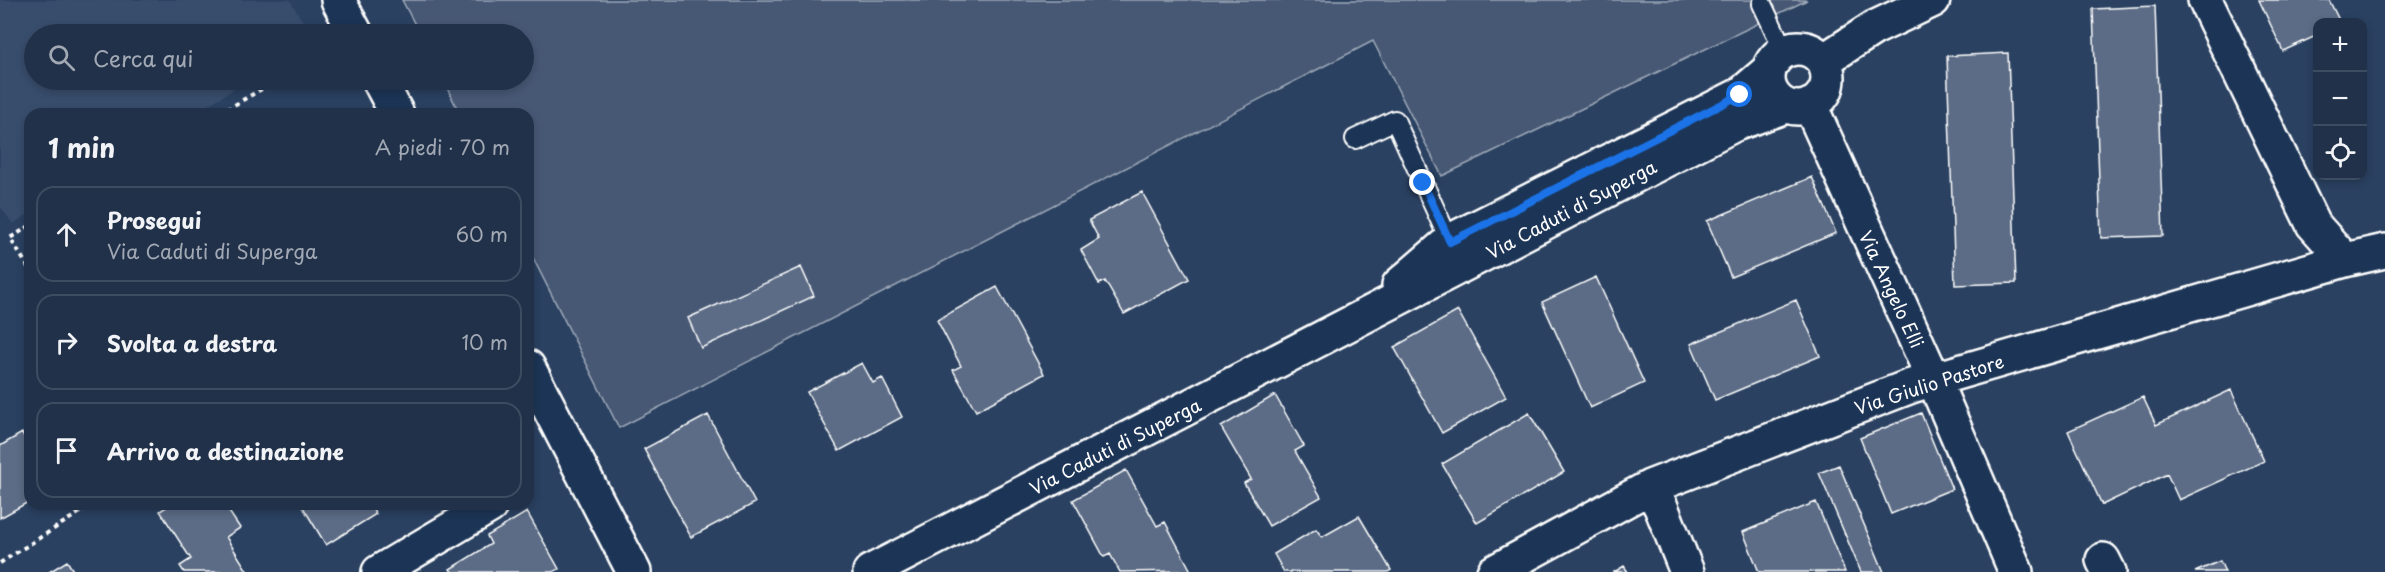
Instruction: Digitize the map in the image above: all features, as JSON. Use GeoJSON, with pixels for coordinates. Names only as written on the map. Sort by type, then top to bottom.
{"type":"FeatureCollection","features":[{"type":"Feature","properties":{"kind":"street"},"geometry":{"type":"LineString","coordinates":[[338,0],[351,24]]}},
{"type":"Feature","properties":{"kind":"street"},"geometry":{"type":"LineString","coordinates":[[1823,61],[1844,45],[1874,28],[1933,0]]}},
{"type":"Feature","properties":{"kind":"street"},"geometry":{"type":"LineString","coordinates":[[2205,0],[2313,224],[2344,260]]}},
{"type":"Feature","properties":{"kind":"street"},"geometry":{"type":"LineString","coordinates":[[1797,47],[1807,48],[1823,61],[1827,68],[1827,86],[1824,94],[1798,106],[1773,95],[1767,79],[1776,61],[1797,47]]}},
{"type":"Feature","properties":{"kind":"street","name":"Via Caduti di Superga"},"geometry":{"type":"LineString","coordinates":[[870,572],[1359,319],[1456,254],[1740,95],[1776,61]]}},
{"type":"Feature","properties":{"kind":"street"},"geometry":{"type":"LineString","coordinates":[[384,90],[394,108]]}},
{"type":"Feature","properties":{"kind":"street","name":"Via Caduti di Superga"},"geometry":{"type":"LineString","coordinates":[[1456,254],[1735,124],[1798,106]]}},
{"type":"Feature","properties":{"kind":"street","name":"Via Angelo Elli"},"geometry":{"type":"LineString","coordinates":[[1798,106],[1934,381],[2016,572]]}},
{"type":"Feature","properties":{"kind":"street","name":"Via Giulio Pastore"},"geometry":{"type":"LineString","coordinates":[[1494,572],[1650,487],[1911,386],[2344,260],[2385,251]]}},
{"type":"Feature","properties":{"kind":"street"},"geometry":{"type":"LineString","coordinates":[[534,379],[634,572]]}},
{"type":"Feature","properties":{"kind":"street"},"geometry":{"type":"LineString","coordinates":[[1650,487],[1661,507],[1688,572]]}},
{"type":"Feature","properties":{"kind":"street"},"geometry":{"type":"LineString","coordinates":[[379,572],[483,510]]}},
{"type":"Feature","properties":{"kind":"lane"},"geometry":{"type":"LineString","coordinates":[[1762,4],[1776,61]]}},
{"type":"Feature","properties":{"kind":"lane"},"geometry":{"type":"LineString","coordinates":[[1354,138],[1395,120],[1456,254]]}},
{"type":"Feature","properties":{"kind":"path"},"geometry":{"type":"LineString","coordinates":[[229,108],[260,90]]}},
{"type":"Feature","properties":{"kind":"path"},"geometry":{"type":"LineString","coordinates":[[24,230],[10,238],[24,260]]}},
{"type":"Feature","properties":{"kind":"path"},"geometry":{"type":"LineString","coordinates":[[0,563],[84,510]]}},
{"type":"Feature","properties":{"kind":"shaded area"},"geometry":{"type":"Polygon","coordinates":[[[0,0],[290,0],[304,24],[24,24],[24,90],[233,90],[203,108],[24,108],[24,217],[13,224],[0,206],[0,0]]]}},
{"type":"Feature","properties":{"kind":"shaded area"},"geometry":{"type":"Polygon","coordinates":[[[402,0],[1807,0],[1442,176],[1373,41],[619,428],[534,260],[534,108],[457,108],[448,90],[534,90],[534,24],[415,24],[402,0]]]}},
{"type":"Feature","properties":{"kind":"building"},"geometry":{"type":"Polygon","coordinates":[[[2259,0],[2329,0],[2338,18],[2313,18],[2313,37],[2283,51],[2259,0]]]}},
{"type":"Feature","properties":{"kind":"building"},"geometry":{"type":"Polygon","coordinates":[[[2155,6],[2163,236],[2101,238],[2093,9],[2155,6]]]}},
{"type":"Feature","properties":{"kind":"building"},"geometry":{"type":"Polygon","coordinates":[[[2008,53],[2016,283],[1955,285],[1947,56],[2008,53]]]}},
{"type":"Feature","properties":{"kind":"building"},"geometry":{"type":"Polygon","coordinates":[[[1812,177],[1836,233],[1731,277],[1707,221],[1812,177]]]}},
{"type":"Feature","properties":{"kind":"building"},"geometry":{"type":"Polygon","coordinates":[[[1142,192],[1189,279],[1124,314],[1105,281],[1099,284],[1081,250],[1099,239],[1089,220],[1142,192]]]}},
{"type":"Feature","properties":{"kind":"building"},"geometry":{"type":"Polygon","coordinates":[[[801,267],[814,296],[701,348],[688,318],[801,267]]]}},
{"type":"Feature","properties":{"kind":"building"},"geometry":{"type":"Polygon","coordinates":[[[1596,277],[1644,383],[1590,408],[1542,302],[1596,277]]]}},
{"type":"Feature","properties":{"kind":"building"},"geometry":{"type":"Polygon","coordinates":[[[997,287],[1044,374],[976,411],[953,370],[961,366],[937,320],[997,287]]]}},
{"type":"Feature","properties":{"kind":"building"},"geometry":{"type":"Polygon","coordinates":[[[1796,300],[1820,356],[1715,400],[1691,344],[1796,300]]]}},
{"type":"Feature","properties":{"kind":"building"},"geometry":{"type":"Polygon","coordinates":[[[1458,311],[1506,397],[1442,433],[1394,347],[1458,311]]]}},
{"type":"Feature","properties":{"kind":"building"},"geometry":{"type":"Polygon","coordinates":[[[862,363],[873,383],[882,378],[902,417],[839,451],[807,392],[862,363]]]}},
{"type":"Feature","properties":{"kind":"building"},"geometry":{"type":"Polygon","coordinates":[[[2231,390],[2264,461],[2179,500],[2167,474],[2102,505],[2068,431],[2143,397],[2156,425],[2231,390]]]}},
{"type":"Feature","properties":{"kind":"building"},"geometry":{"type":"Polygon","coordinates":[[[1275,395],[1304,446],[1295,451],[1321,497],[1269,526],[1244,483],[1251,479],[1221,427],[1275,395]]]}},
{"type":"Feature","properties":{"kind":"building"},"geometry":{"type":"Polygon","coordinates":[[[1529,413],[1564,472],[1477,523],[1442,464],[1529,413]]]}},
{"type":"Feature","properties":{"kind":"building"},"geometry":{"type":"Polygon","coordinates":[[[1921,413],[1952,489],[1891,514],[1860,438],[1921,413]]]}},
{"type":"Feature","properties":{"kind":"building"},"geometry":{"type":"Polygon","coordinates":[[[708,415],[755,503],[691,537],[644,449],[708,415]]]}},
{"type":"Feature","properties":{"kind":"building"},"geometry":{"type":"Polygon","coordinates":[[[22,433],[24,436],[24,504],[0,518],[0,446],[22,433]]]}},
{"type":"Feature","properties":{"kind":"building"},"geometry":{"type":"Polygon","coordinates":[[[1839,465],[1884,572],[1861,572],[1819,473],[1839,465]]]}},
{"type":"Feature","properties":{"kind":"building"},"geometry":{"type":"Polygon","coordinates":[[[1126,470],[1157,526],[1165,522],[1191,571],[1120,572],[1110,554],[1104,557],[1073,500],[1126,470]]]}},
{"type":"Feature","properties":{"kind":"building"},"geometry":{"type":"Polygon","coordinates":[[[1816,502],[1845,572],[1759,572],[1743,532],[1816,502]]]}},
{"type":"Feature","properties":{"kind":"building"},"geometry":{"type":"Polygon","coordinates":[[[228,510],[240,528],[226,537],[248,572],[184,572],[180,566],[191,559],[160,511],[228,510]]]}},
{"type":"Feature","properties":{"kind":"building"},"geometry":{"type":"Polygon","coordinates":[[[305,510],[374,510],[376,514],[326,545],[305,510]]]}},
{"type":"Feature","properties":{"kind":"building"},"geometry":{"type":"Polygon","coordinates":[[[527,512],[559,569],[553,572],[452,572],[450,569],[491,544],[487,536],[527,512]]]}},
{"type":"Feature","properties":{"kind":"building"},"geometry":{"type":"Polygon","coordinates":[[[1359,516],[1391,570],[1388,572],[1284,572],[1274,554],[1316,529],[1322,537],[1359,516]]]}},
{"type":"Feature","properties":{"kind":"building"},"geometry":{"type":"Polygon","coordinates":[[[67,561],[74,572],[49,572],[67,561]]]}},
{"type":"Feature","properties":{"kind":"building"},"geometry":{"type":"Polygon","coordinates":[[[2220,561],[2225,572],[2195,572],[2220,561]]]}},
{"type":"Feature","properties":{"kind":"building"},"geometry":{"type":"Polygon","coordinates":[[[1624,566],[1628,572],[1614,572],[1624,566]]]}},
{"type":"Feature","properties":{"kind":"route"},"geometry":{"type":"LineString","coordinates":[[1423,183],[1450,242],[1740,95]]}}]}
